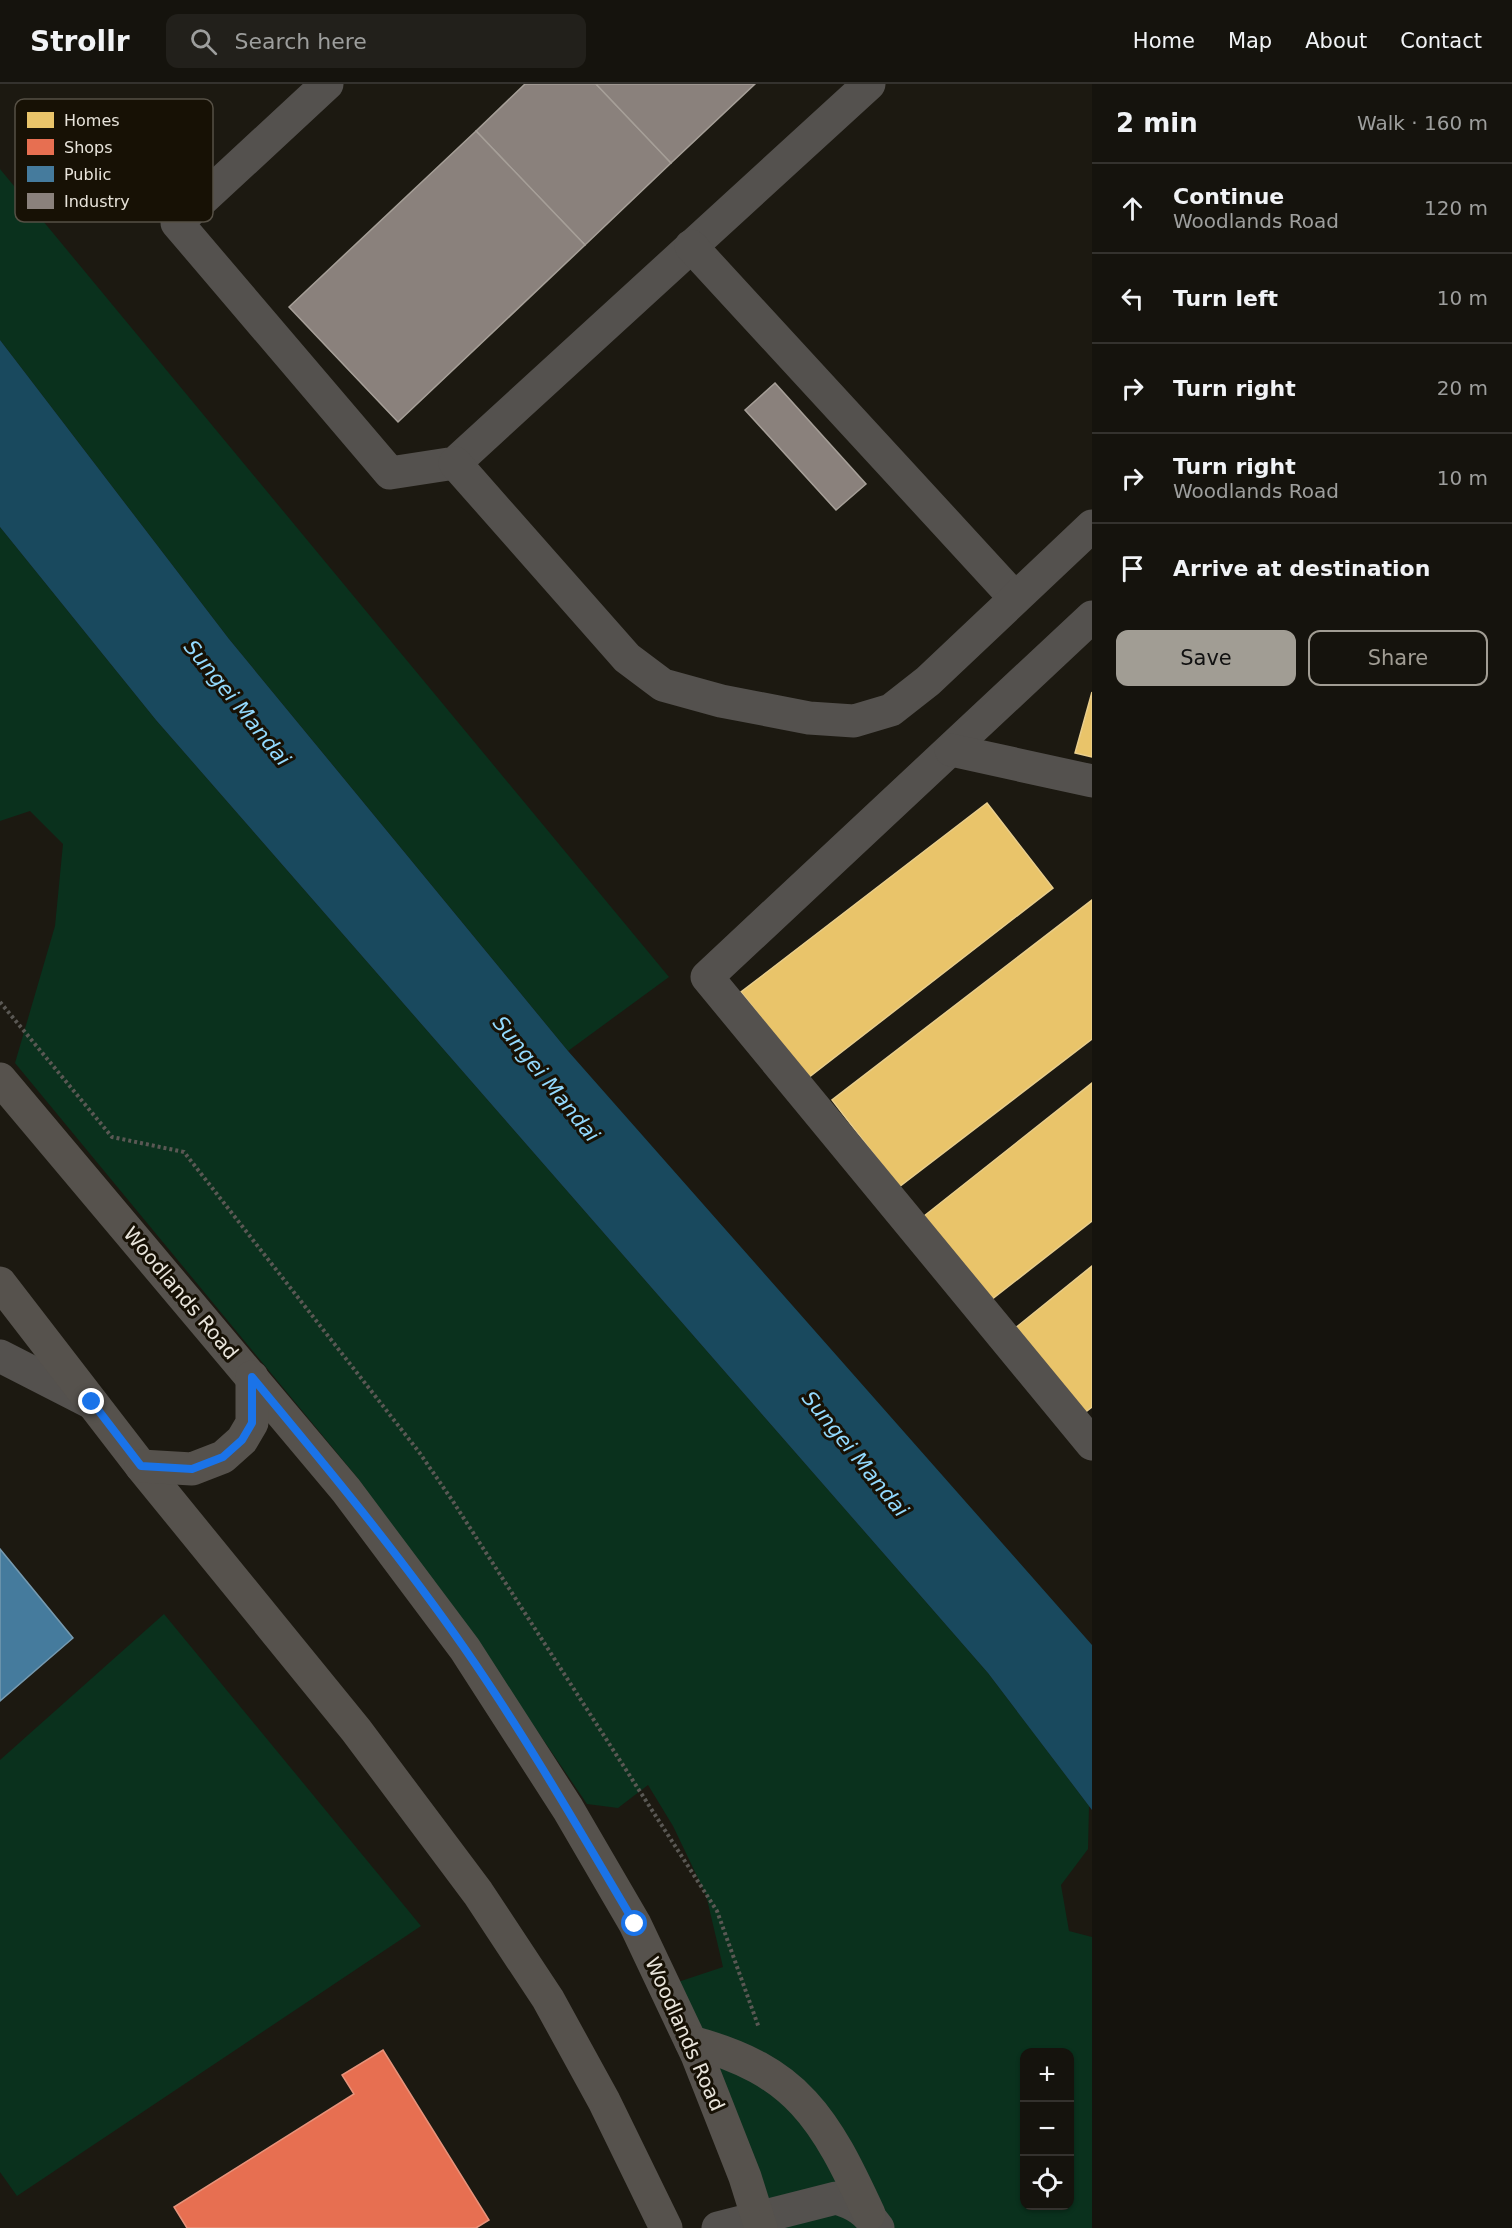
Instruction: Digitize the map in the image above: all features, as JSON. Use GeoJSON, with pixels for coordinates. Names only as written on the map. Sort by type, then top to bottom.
{"type":"FeatureCollection","features":[{"type":"Feature","properties":{"kind":"main road","name":"Woodlands Road"},"geometry":{"type":"LineString","coordinates":[[0,1079],[346,1490],[465,1649],[568,1809],[635,1924],[691,2042],[745,2177],[759,2223]]}},
{"type":"Feature","properties":{"kind":"main road"},"geometry":{"type":"LineString","coordinates":[[0,1283],[141,1466],[356,1730],[478,1893],[548,1999],[604,2102],[666,2228]]}},
{"type":"Feature","properties":{"kind":"main road"},"geometry":{"type":"LineString","coordinates":[[141,1466],[192,1469],[223,1457],[242,1440],[252,1423],[252,1377]]}},
{"type":"Feature","properties":{"kind":"main road"},"geometry":{"type":"LineString","coordinates":[[691,2042],[729,2052],[777,2077],[800,2097],[839,2149],[873,2221]]}},
{"type":"Feature","properties":{"kind":"street"},"geometry":{"type":"LineString","coordinates":[[213,190],[327,84]]}},
{"type":"Feature","properties":{"kind":"street"},"geometry":{"type":"LineString","coordinates":[[178,222],[390,473],[455,464],[869,84]]}},
{"type":"Feature","properties":{"kind":"street"},"geometry":{"type":"LineString","coordinates":[[691,246],[1015,598]]}},
{"type":"Feature","properties":{"kind":"street"},"geometry":{"type":"LineString","coordinates":[[455,464],[627,658],[663,685],[721,701],[809,718],[854,721],[891,710],[928,681],[1092,526]]}},
{"type":"Feature","properties":{"kind":"street"},"geometry":{"type":"LineString","coordinates":[[1092,617],[707,977],[1092,1444]]}},
{"type":"Feature","properties":{"kind":"street"},"geometry":{"type":"LineString","coordinates":[[951,750],[1092,781]]}},
{"type":"Feature","properties":{"kind":"street"},"geometry":{"type":"LineString","coordinates":[[0,1356],[92,1402]]}},
{"type":"Feature","properties":{"kind":"street"},"geometry":{"type":"LineString","coordinates":[[718,2228],[759,2223],[836,2198],[854,2203],[873,2221]]}},
{"type":"Feature","properties":{"kind":"path"},"geometry":{"type":"LineString","coordinates":[[0,1002],[112,1137],[184,1152],[419,1452],[717,1911],[763,2039]]}},
{"type":"Feature","properties":{"kind":"green space"},"geometry":{"type":"Polygon","coordinates":[[[0,169],[15,187],[15,222],[44,222],[669,977],[568,1051],[229,639],[0,340],[0,169]]]}},
{"type":"Feature","properties":{"kind":"green space"},"geometry":{"type":"Polygon","coordinates":[[[0,527],[156,720],[988,1673],[1089,1806],[1088,1849],[1061,1885],[1069,1931],[1092,1937],[1092,2228],[779,2228],[675,1983],[723,1967],[706,1895],[673,1826],[648,1785],[618,1808],[587,1804],[480,1647],[356,1476],[15,1063],[55,926],[63,844],[30,811],[0,821],[0,527]]]}},
{"type":"Feature","properties":{"kind":"green space"},"geometry":{"type":"Polygon","coordinates":[[[164,1614],[421,1926],[17,2196],[0,2172],[0,1760],[164,1614]]]}},
{"type":"Feature","properties":{"kind":"water","name":"Sungei Mandai"},"geometry":{"type":"Polygon","coordinates":[[[0,340],[229,639],[568,1051],[1092,1645],[1092,1810],[988,1673],[156,720],[0,527],[0,340]]]}},
{"type":"Feature","properties":{"kind":"building: Homes"},"geometry":{"type":"Polygon","coordinates":[[[1092,692],[1092,757],[1075,753],[1092,692]]]}},
{"type":"Feature","properties":{"kind":"building: Homes"},"geometry":{"type":"Polygon","coordinates":[[[987,803],[1053,888],[808,1078],[741,992],[987,803]]]}},
{"type":"Feature","properties":{"kind":"building: Homes"},"geometry":{"type":"Polygon","coordinates":[[[1092,900],[1092,1039],[899,1187],[832,1100],[1092,900]]]}},
{"type":"Feature","properties":{"kind":"building: Homes"},"geometry":{"type":"Polygon","coordinates":[[[1092,1083],[1092,1221],[991,1300],[924,1216],[1092,1083]]]}},
{"type":"Feature","properties":{"kind":"building: Homes"},"geometry":{"type":"Polygon","coordinates":[[[1092,1266],[1092,1407],[1083,1414],[1014,1329],[1092,1266]]]}},
{"type":"Feature","properties":{"kind":"building: Shops"},"geometry":{"type":"Polygon","coordinates":[[[383,2050],[489,2220],[476,2228],[187,2228],[174,2207],[354,2094],[342,2075],[383,2050]]]}},
{"type":"Feature","properties":{"kind":"building: Public"},"geometry":{"type":"Polygon","coordinates":[[[0,1549],[73,1638],[0,1701],[0,1549]]]}},
{"type":"Feature","properties":{"kind":"building: Industry"},"geometry":{"type":"Polygon","coordinates":[[[525,84],[596,84],[671,163],[585,245],[476,131],[525,84]]]}},
{"type":"Feature","properties":{"kind":"building: Industry"},"geometry":{"type":"Polygon","coordinates":[[[596,84],[755,84],[671,163],[596,84]]]}},
{"type":"Feature","properties":{"kind":"building: Industry"},"geometry":{"type":"Polygon","coordinates":[[[476,131],[585,245],[398,422],[289,307],[476,131]]]}},
{"type":"Feature","properties":{"kind":"building: Industry"},"geometry":{"type":"Polygon","coordinates":[[[775,383],[866,484],[836,510],[745,410],[775,383]]]}},
{"type":"Feature","properties":{"kind":"route"},"geometry":{"type":"LineString","coordinates":[[92,1402],[141,1466],[192,1469],[223,1457],[242,1440],[252,1423],[252,1377],[346,1490],[465,1649],[568,1809],[635,1924]]}}]}
